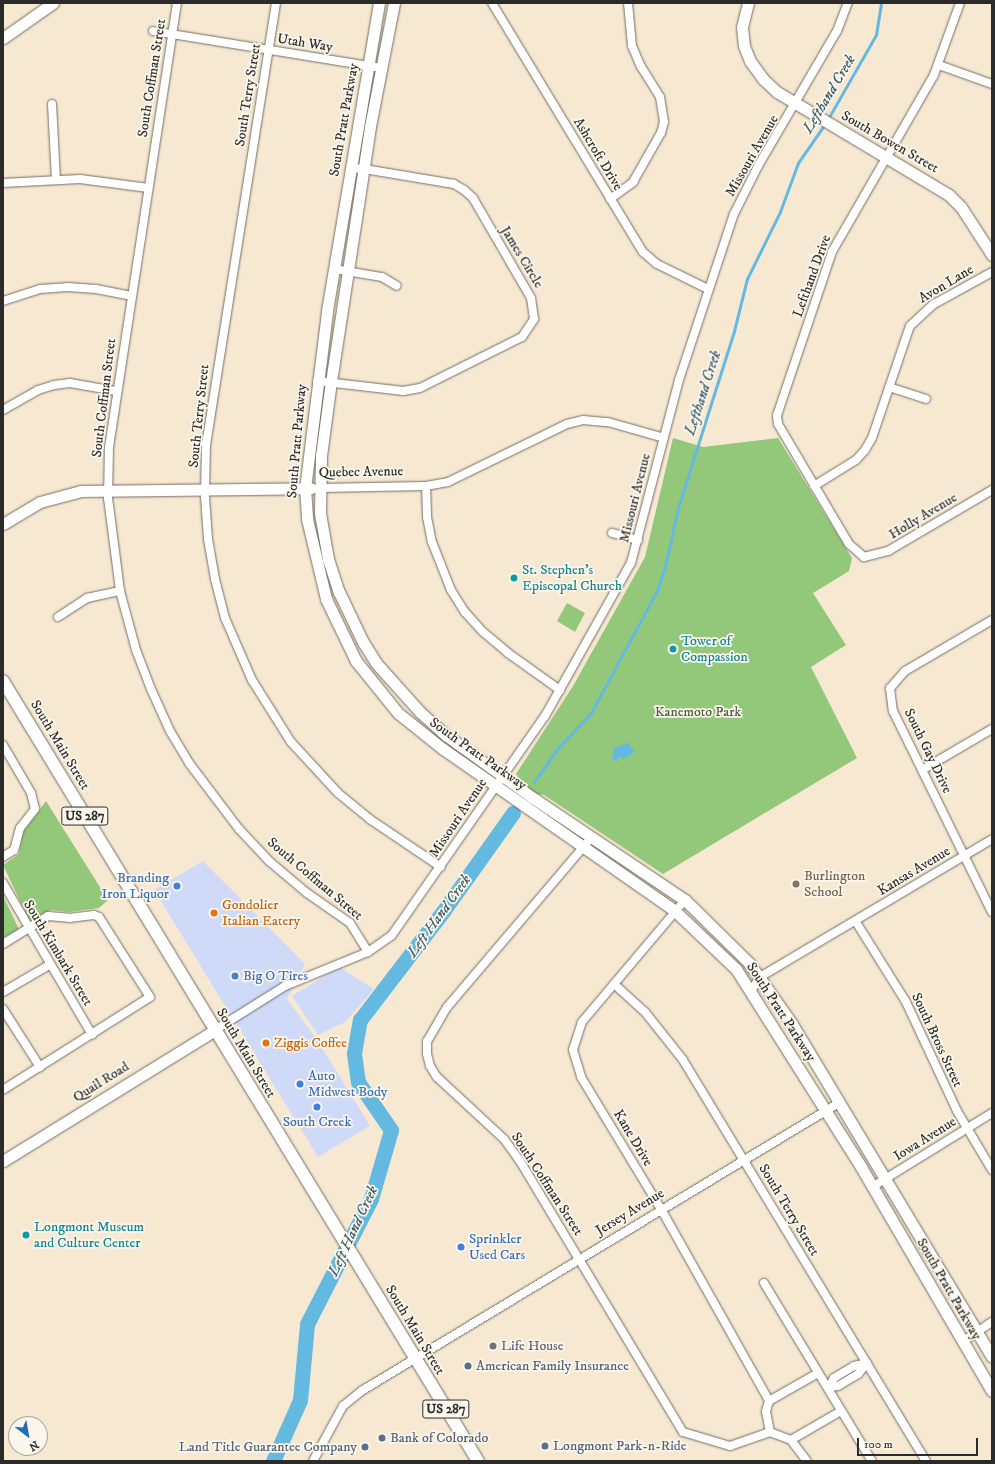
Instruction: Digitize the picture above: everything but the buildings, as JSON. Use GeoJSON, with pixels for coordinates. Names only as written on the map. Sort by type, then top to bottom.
{"type":"FeatureCollection","features":[{"type":"Feature","properties":{"kind":"main road","name":"South Main Street"},"geometry":{"type":"LineString","coordinates":[[3,681],[478,1461]]}},
{"type":"Feature","properties":{"kind":"street"},"geometry":{"type":"LineString","coordinates":[[3,38],[52,3]]}},
{"type":"Feature","properties":{"kind":"street","name":"South Coffman Street"},"geometry":{"type":"LineString","coordinates":[[177,3],[116,391],[109,446],[107,490],[120,591],[136,650],[154,697],[189,763],[239,829],[269,861],[307,893],[350,923],[368,952]]}},
{"type":"Feature","properties":{"kind":"street","name":"South Terry Street"},"geometry":{"type":"LineString","coordinates":[[276,3],[206,443],[205,489],[208,539],[226,618],[252,680],[271,713],[291,742],[338,793],[371,820],[441,867]]}},
{"type":"Feature","properties":{"kind":"street","name":"South Pratt Parkway"},"geometry":{"type":"LineString","coordinates":[[379,3],[334,269],[317,381],[305,488],[307,519],[326,599],[356,661],[398,713],[443,749],[675,911],[736,969],[826,1110],[992,1391]]}},
{"type":"Feature","properties":{"kind":"street","name":"South Pratt Parkway"},"geometry":{"type":"LineString","coordinates":[[394,3],[364,168],[330,381],[320,488],[320,513],[328,560],[339,592],[363,642],[376,663],[420,712],[448,736],[591,838],[685,900],[760,977],[886,1179],[992,1357]]}},
{"type":"Feature","properties":{"kind":"street","name":"Ashcroft Drive"},"geometry":{"type":"LineString","coordinates":[[492,3],[643,252],[657,264],[708,289]]}},
{"type":"Feature","properties":{"kind":"street"},"geometry":{"type":"LineString","coordinates":[[610,199],[633,182],[661,133],[664,122],[660,97],[641,66],[632,46],[628,3]]}},
{"type":"Feature","properties":{"kind":"street","name":"South Bowen Street"},"geometry":{"type":"LineString","coordinates":[[748,3],[742,35],[750,61],[777,92],[949,195],[961,207],[992,255]]}},
{"type":"Feature","properties":{"kind":"street","name":"Missouri Avenue"},"geometry":{"type":"LineString","coordinates":[[215,1030],[304,976],[368,952],[392,935],[441,867],[560,690],[631,563],[664,438],[708,289],[745,190],[797,103],[837,31],[848,3]]}},
{"type":"Feature","properties":{"kind":"street","name":"Lefthand Drive"},"geometry":{"type":"LineString","coordinates":[[864,557],[849,544],[780,428],[778,415],[832,252],[939,64],[960,3]]}},
{"type":"Feature","properties":{"kind":"street","name":"Utah Way"},"geometry":{"type":"LineString","coordinates":[[152,31],[368,67],[382,68]]}},
{"type":"Feature","properties":{"kind":"street"},"geometry":{"type":"LineString","coordinates":[[939,64],[992,84]]}},
{"type":"Feature","properties":{"kind":"street"},"geometry":{"type":"LineString","coordinates":[[52,104],[56,180]]}},
{"type":"Feature","properties":{"kind":"street","name":"James Circle"},"geometry":{"type":"LineString","coordinates":[[317,381],[330,381],[402,391],[420,388],[522,337],[534,319],[531,298],[473,198],[464,190],[454,184],[364,168],[350,168]]}},
{"type":"Feature","properties":{"kind":"street"},"geometry":{"type":"LineString","coordinates":[[3,182],[80,179],[148,188]]}},
{"type":"Feature","properties":{"kind":"street"},"geometry":{"type":"LineString","coordinates":[[334,269],[382,277],[397,286]]}},
{"type":"Feature","properties":{"kind":"street","name":"Avon Lane"},"geometry":{"type":"LineString","coordinates":[[814,486],[856,460],[865,450],[872,438],[910,326],[919,316],[934,304],[992,272]]}},
{"type":"Feature","properties":{"kind":"street"},"geometry":{"type":"LineString","coordinates":[[3,301],[40,289],[67,287],[96,289],[131,296]]}},
{"type":"Feature","properties":{"kind":"street"},"geometry":{"type":"LineString","coordinates":[[3,410],[38,390],[54,385],[70,383],[116,391]]}},
{"type":"Feature","properties":{"kind":"street"},"geometry":{"type":"LineString","coordinates":[[890,387],[926,399]]}},
{"type":"Feature","properties":{"kind":"street","name":"Quebec Avenue"},"geometry":{"type":"LineString","coordinates":[[3,523],[40,502],[60,494],[107,490],[426,486],[466,475],[567,424],[583,420],[608,422],[664,438]]}},
{"type":"Feature","properties":{"kind":"street"},"geometry":{"type":"LineString","coordinates":[[426,486],[427,517],[432,542],[440,566],[458,601],[488,637],[560,690]]}},
{"type":"Feature","properties":{"kind":"street","name":"Holly Avenue"},"geometry":{"type":"LineString","coordinates":[[864,557],[888,551],[992,490]]}},
{"type":"Feature","properties":{"kind":"street"},"geometry":{"type":"LineString","coordinates":[[612,533],[638,540]]}},
{"type":"Feature","properties":{"kind":"street"},"geometry":{"type":"LineString","coordinates":[[58,617],[87,598],[120,591]]}},
{"type":"Feature","properties":{"kind":"street","name":"South Gay Drive"},"geometry":{"type":"LineString","coordinates":[[992,620],[905,671],[890,688],[893,711],[963,856],[992,912]]}},
{"type":"Feature","properties":{"kind":"street"},"geometry":{"type":"LineString","coordinates":[[922,770],[992,729]]}},
{"type":"Feature","properties":{"kind":"street"},"geometry":{"type":"LineString","coordinates":[[3,745],[31,793],[35,809],[20,828],[14,850],[3,857]]}},
{"type":"Feature","properties":{"kind":"street","name":"South Coffman Street"},"geometry":{"type":"LineString","coordinates":[[591,838],[447,1007],[430,1035],[427,1054],[430,1066],[437,1077],[504,1139],[579,1259],[683,1432],[730,1446],[770,1432]]}},
{"type":"Feature","properties":{"kind":"street","name":"Kansas Avenue"},"geometry":{"type":"LineString","coordinates":[[751,991],[760,977],[856,922],[992,838]]}},
{"type":"Feature","properties":{"kind":"street","name":"South Kimbark Street"},"geometry":{"type":"LineString","coordinates":[[3,884],[49,965],[92,1035]]}},
{"type":"Feature","properties":{"kind":"street","name":"Kane Drive"},"geometry":{"type":"LineString","coordinates":[[685,900],[582,1022],[576,1035],[575,1059],[581,1077],[661,1209],[769,1401]]}},
{"type":"Feature","properties":{"kind":"street"},"geometry":{"type":"LineString","coordinates":[[3,944],[48,916],[69,918],[94,915],[99,917],[150,997],[3,1090]]}},
{"type":"Feature","properties":{"kind":"street","name":"South Bross Street"},"geometry":{"type":"LineString","coordinates":[[856,922],[906,1002],[967,1129],[992,1170]]}},
{"type":"Feature","properties":{"kind":"street"},"geometry":{"type":"LineString","coordinates":[[3,992],[49,965]]}},
{"type":"Feature","properties":{"kind":"street","name":"South Terry Street"},"geometry":{"type":"LineString","coordinates":[[614,984],[645,1012],[670,1042],[744,1160],[926,1461]]}},
{"type":"Feature","properties":{"kind":"street"},"geometry":{"type":"LineString","coordinates":[[3,1009],[40,1067]]}},
{"type":"Feature","properties":{"kind":"street","name":"Quail Road"},"geometry":{"type":"LineString","coordinates":[[3,1161],[215,1030]]}},
{"type":"Feature","properties":{"kind":"street","name":"Jersey Avenue"},"geometry":{"type":"LineString","coordinates":[[313,1461],[343,1406],[363,1390],[839,1103]]}},
{"type":"Feature","properties":{"kind":"street","name":"Iowa Avenue"},"geometry":{"type":"LineString","coordinates":[[872,1187],[992,1114]]}},
{"type":"Feature","properties":{"kind":"street"},"geometry":{"type":"LineString","coordinates":[[764,1283],[818,1373],[829,1387],[841,1411],[872,1461]]}},
{"type":"Feature","properties":{"kind":"street"},"geometry":{"type":"LineString","coordinates":[[962,1342],[992,1322]]}},
{"type":"Feature","properties":{"kind":"street"},"geometry":{"type":"LineString","coordinates":[[829,1387],[834,1378],[854,1366],[867,1363]]}},
{"type":"Feature","properties":{"kind":"street"},"geometry":{"type":"LineString","coordinates":[[807,1461],[791,1440],[770,1432],[766,1424],[766,1411],[769,1401],[818,1373]]}},
{"type":"Feature","properties":{"kind":"street"},"geometry":{"type":"LineString","coordinates":[[791,1440],[841,1411]]}},
{"type":"Feature","properties":{"kind":"shaded area"},"geometry":{"type":"Polygon","coordinates":[[[203,861],[305,964],[287,999],[316,1038],[370,1126],[318,1157],[154,890],[203,861]]]}},
{"type":"Feature","properties":{"kind":"shaded area"},"geometry":{"type":"Polygon","coordinates":[[[339,967],[374,989],[345,1022],[318,1035],[292,996],[339,967]]]}},
{"type":"Feature","properties":{"kind":"green space","name":"Kanemoto Park"},"geometry":{"type":"Polygon","coordinates":[[[673,438],[703,447],[778,438],[852,558],[849,571],[813,593],[846,645],[811,667],[857,758],[663,874],[544,795],[537,794],[524,786],[516,774],[573,686],[645,557],[673,438]]]}},
{"type":"Feature","properties":{"kind":"green space"},"geometry":{"type":"Polygon","coordinates":[[[567,603],[585,613],[575,632],[557,621],[567,603]]]}},
{"type":"Feature","properties":{"kind":"green space"},"geometry":{"type":"Polygon","coordinates":[[[46,801],[108,900],[99,908],[69,912],[51,910],[30,922],[3,865],[19,854],[23,832],[46,801]]]}},
{"type":"Feature","properties":{"kind":"green space"},"geometry":{"type":"Polygon","coordinates":[[[3,896],[19,929],[3,938],[3,896]]]}},
{"type":"Feature","properties":{"kind":"water"},"geometry":{"type":"Polygon","coordinates":[[[628,743],[635,752],[623,759],[620,756],[617,761],[612,760],[614,748],[628,743]]]}},
{"type":"Feature","properties":{"kind":"waterway","name":"Lefthand Creek"},"geometry":{"type":"LineString","coordinates":[[828,119],[876,35],[881,3]]}},
{"type":"Feature","properties":{"kind":"waterway","name":"Lefthand Creek"},"geometry":{"type":"LineString","coordinates":[[534,782],[559,747],[591,713],[657,591],[665,567],[678,508],[734,331],[747,279],[780,212],[798,163],[825,124]]}},
{"type":"Feature","properties":{"kind":"waterway","name":"Left Hand Creek"},"geometry":{"type":"LineString","coordinates":[[273,1461],[300,1400],[307,1324],[371,1199],[391,1130],[358,1082],[354,1053],[360,1020],[444,910],[513,813]]}},
{"type":"Feature","properties":{"kind":"place","name":"St. Stephen's Episcopal Church"},"geometry":{"type":"Point","coordinates":[514,578]}},
{"type":"Feature","properties":{"kind":"place","name":"Tower of Compassion"},"geometry":{"type":"Point","coordinates":[673,649]}},
{"type":"Feature","properties":{"kind":"place","name":"Burlington School"},"geometry":{"type":"Point","coordinates":[796,884]}},
{"type":"Feature","properties":{"kind":"place","name":"Branding Iron Liquor"},"geometry":{"type":"Point","coordinates":[177,886]}},
{"type":"Feature","properties":{"kind":"place","name":"Gondolier Italian Eatery"},"geometry":{"type":"Point","coordinates":[214,913]}},
{"type":"Feature","properties":{"kind":"place","name":"Big O Tires"},"geometry":{"type":"Point","coordinates":[235,976]}},
{"type":"Feature","properties":{"kind":"place","name":"Ziggis Coffee"},"geometry":{"type":"Point","coordinates":[266,1043]}},
{"type":"Feature","properties":{"kind":"place","name":"Auto Midwest Body"},"geometry":{"type":"Point","coordinates":[300,1084]}},
{"type":"Feature","properties":{"kind":"place","name":"South Creek"},"geometry":{"type":"Point","coordinates":[317,1107]}},
{"type":"Feature","properties":{"kind":"place","name":"Longmont Museum and Culture Center"},"geometry":{"type":"Point","coordinates":[26,1235]}},
{"type":"Feature","properties":{"kind":"place","name":"Sprinkler Used Cars"},"geometry":{"type":"Point","coordinates":[461,1247]}},
{"type":"Feature","properties":{"kind":"place","name":"Life House"},"geometry":{"type":"Point","coordinates":[493,1346]}},
{"type":"Feature","properties":{"kind":"place","name":"American Family Insurance"},"geometry":{"type":"Point","coordinates":[468,1366]}},
{"type":"Feature","properties":{"kind":"place","name":"Bank of Colorado"},"geometry":{"type":"Point","coordinates":[382,1438]}},
{"type":"Feature","properties":{"kind":"place","name":"Longmont Park-n-Ride"},"geometry":{"type":"Point","coordinates":[545,1446]}},
{"type":"Feature","properties":{"kind":"place","name":"Land Title Guarantee Company"},"geometry":{"type":"Point","coordinates":[365,1447]}}]}
